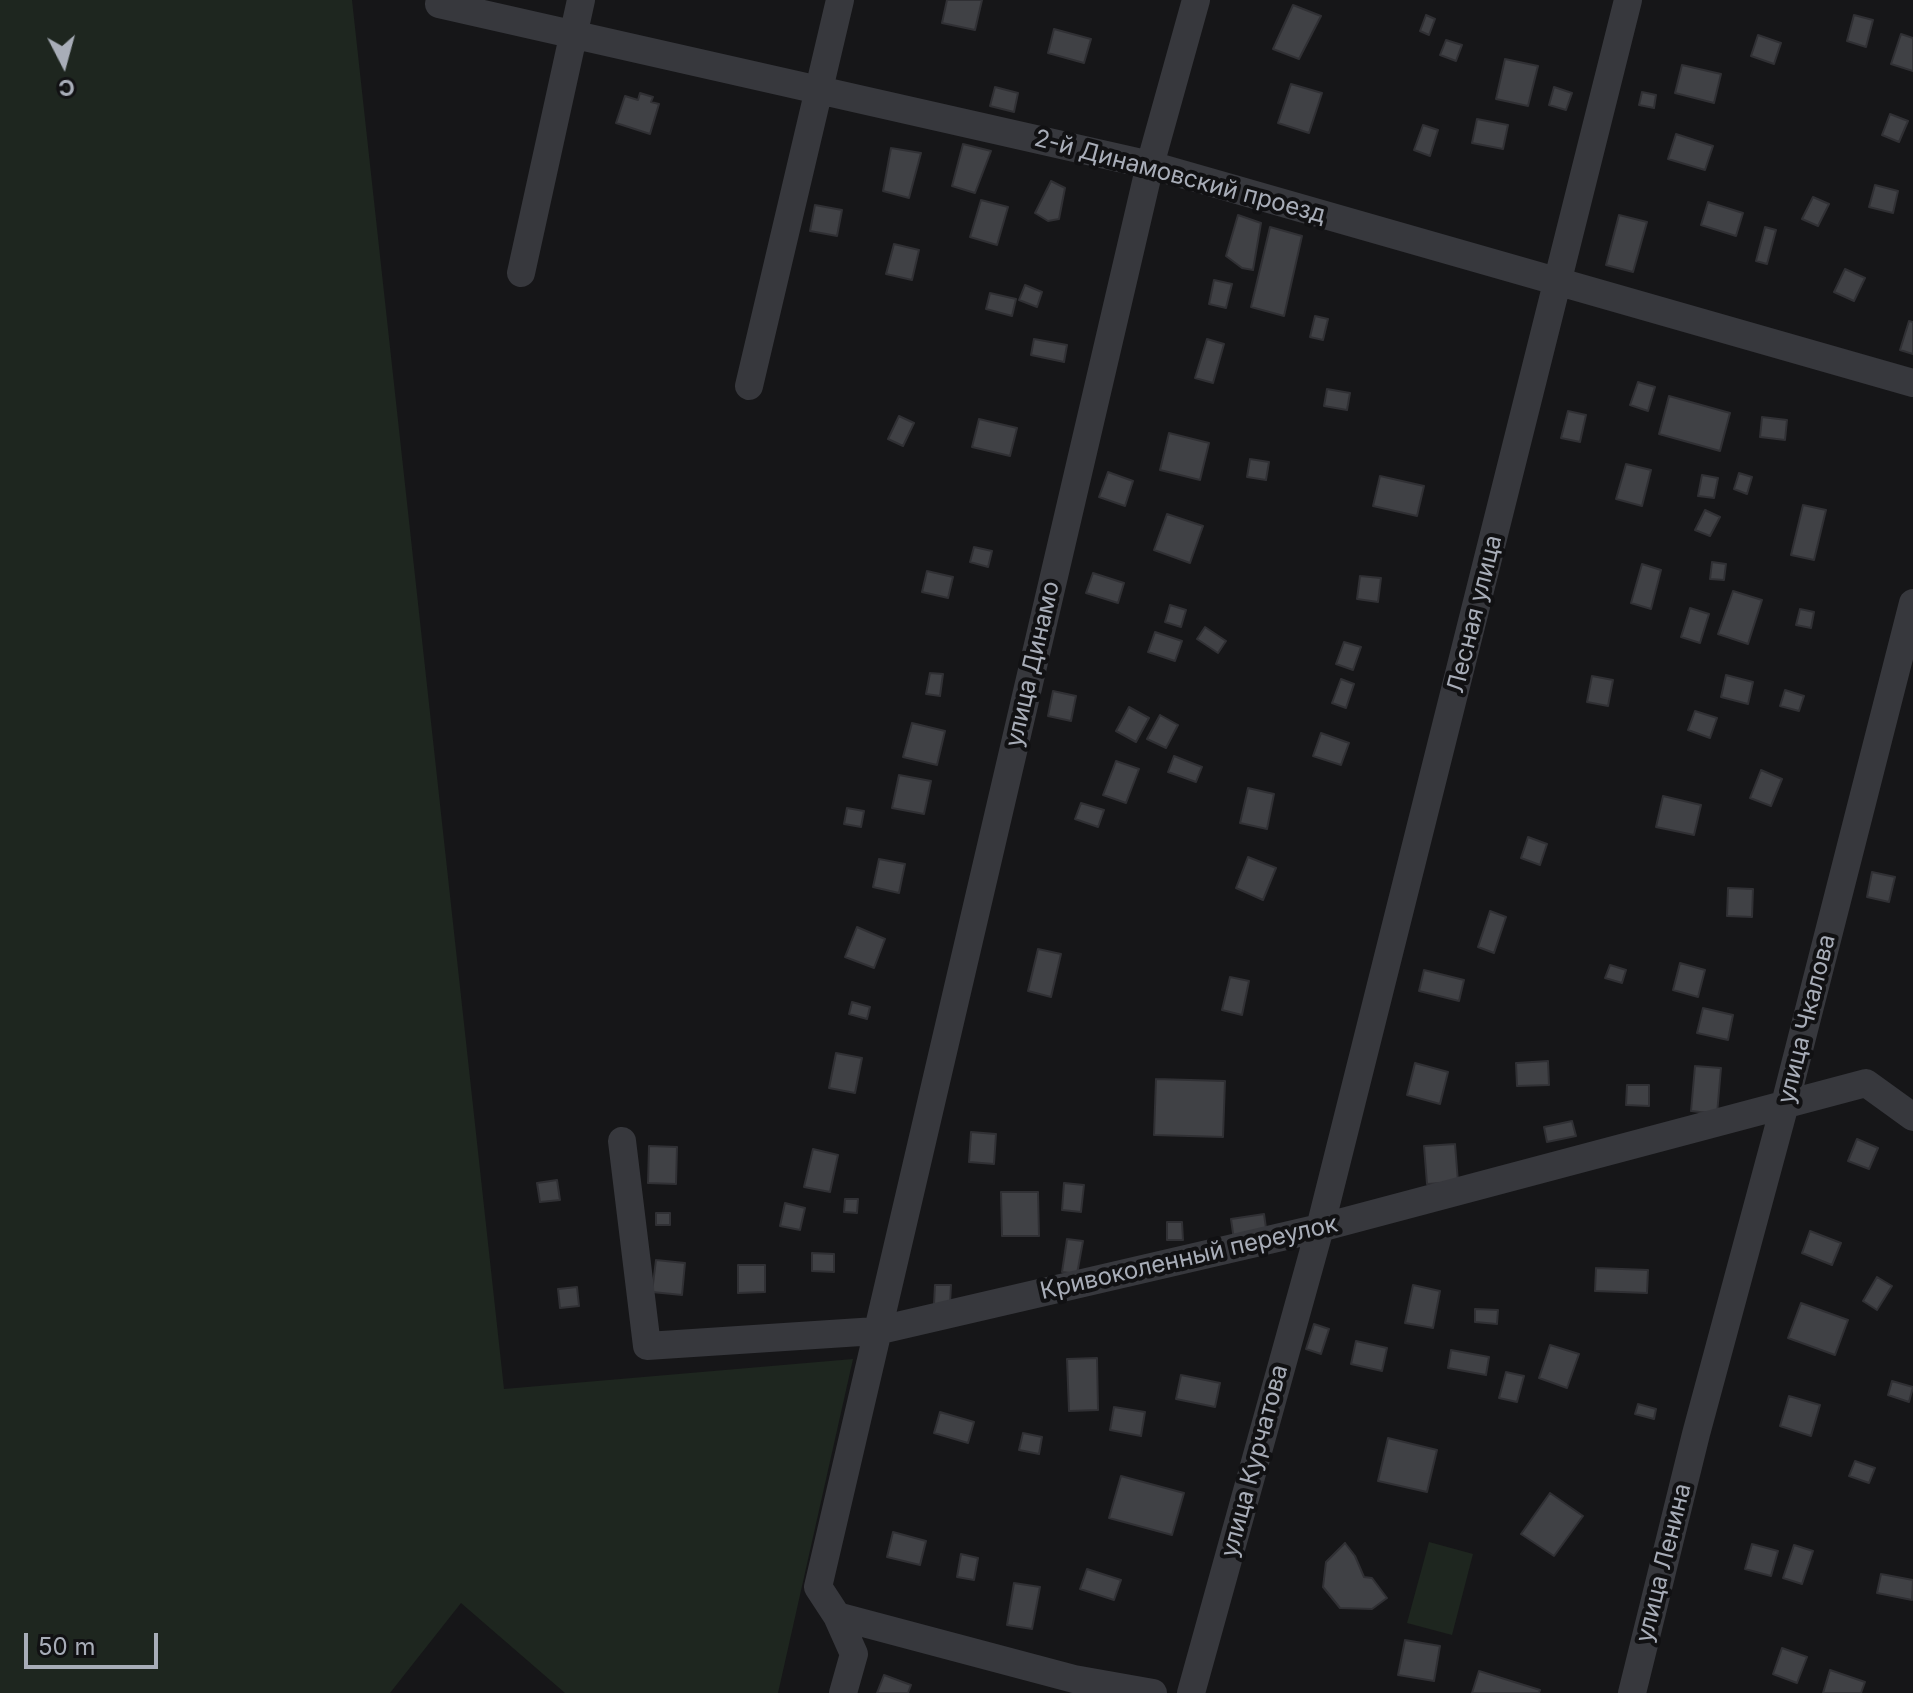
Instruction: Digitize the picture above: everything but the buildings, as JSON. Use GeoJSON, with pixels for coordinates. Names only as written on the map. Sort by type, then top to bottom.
{"type":"FeatureCollection","features":[{"type":"Feature","properties":{"kind":"street"},"geometry":{"type":"LineString","coordinates":[[521,273],[581,0]]}},
{"type":"Feature","properties":{"kind":"street"},"geometry":{"type":"LineString","coordinates":[[749,386],[840,0]]}},
{"type":"Feature","properties":{"kind":"street","name":"улица Динамо"},"geometry":{"type":"LineString","coordinates":[[843,1693],[854,1654],[837,1616],[818,1587],[1150,165],[1196,0]]}},
{"type":"Feature","properties":{"kind":"street","name":"Лесная улица"},"geometry":{"type":"LineString","coordinates":[[1320,1228],[1628,0]]}},
{"type":"Feature","properties":{"kind":"street","name":"2-й Динамовский проезд"},"geometry":{"type":"LineString","coordinates":[[439,4],[1150,165],[1913,383]]}},
{"type":"Feature","properties":{"kind":"street","name":"улица Чкалова"},"geometry":{"type":"LineString","coordinates":[[1696,1434],[1785,1104],[1913,603]]}},
{"type":"Feature","properties":{"kind":"street","name":"Кривоколенный переулок"},"geometry":{"type":"LineString","coordinates":[[622,1141],[647,1346],[876,1331],[1320,1228],[1866,1083],[1913,1117]]}},
{"type":"Feature","properties":{"kind":"street","name":"улица Курчатова"},"geometry":{"type":"LineString","coordinates":[[1191,1693],[1320,1228]]}},
{"type":"Feature","properties":{"kind":"street","name":"улица Ленина"},"geometry":{"type":"LineString","coordinates":[[1632,1693],[1696,1434]]}},
{"type":"Feature","properties":{"kind":"street"},"geometry":{"type":"LineString","coordinates":[[837,1616],[1074,1679],[1153,1693]]}},
{"type":"Feature","properties":{"kind":"shaded area"},"geometry":{"type":"Polygon","coordinates":[[[0,0],[352,0],[504,1389],[853,1359],[778,1693],[565,1693],[461,1603],[390,1693],[0,1693],[0,0]]]}},
{"type":"Feature","properties":{"kind":"shaded area"},"geometry":{"type":"Polygon","coordinates":[[[1429,1542],[1473,1554],[1452,1635],[1407,1623],[1429,1542]]]}}]}
